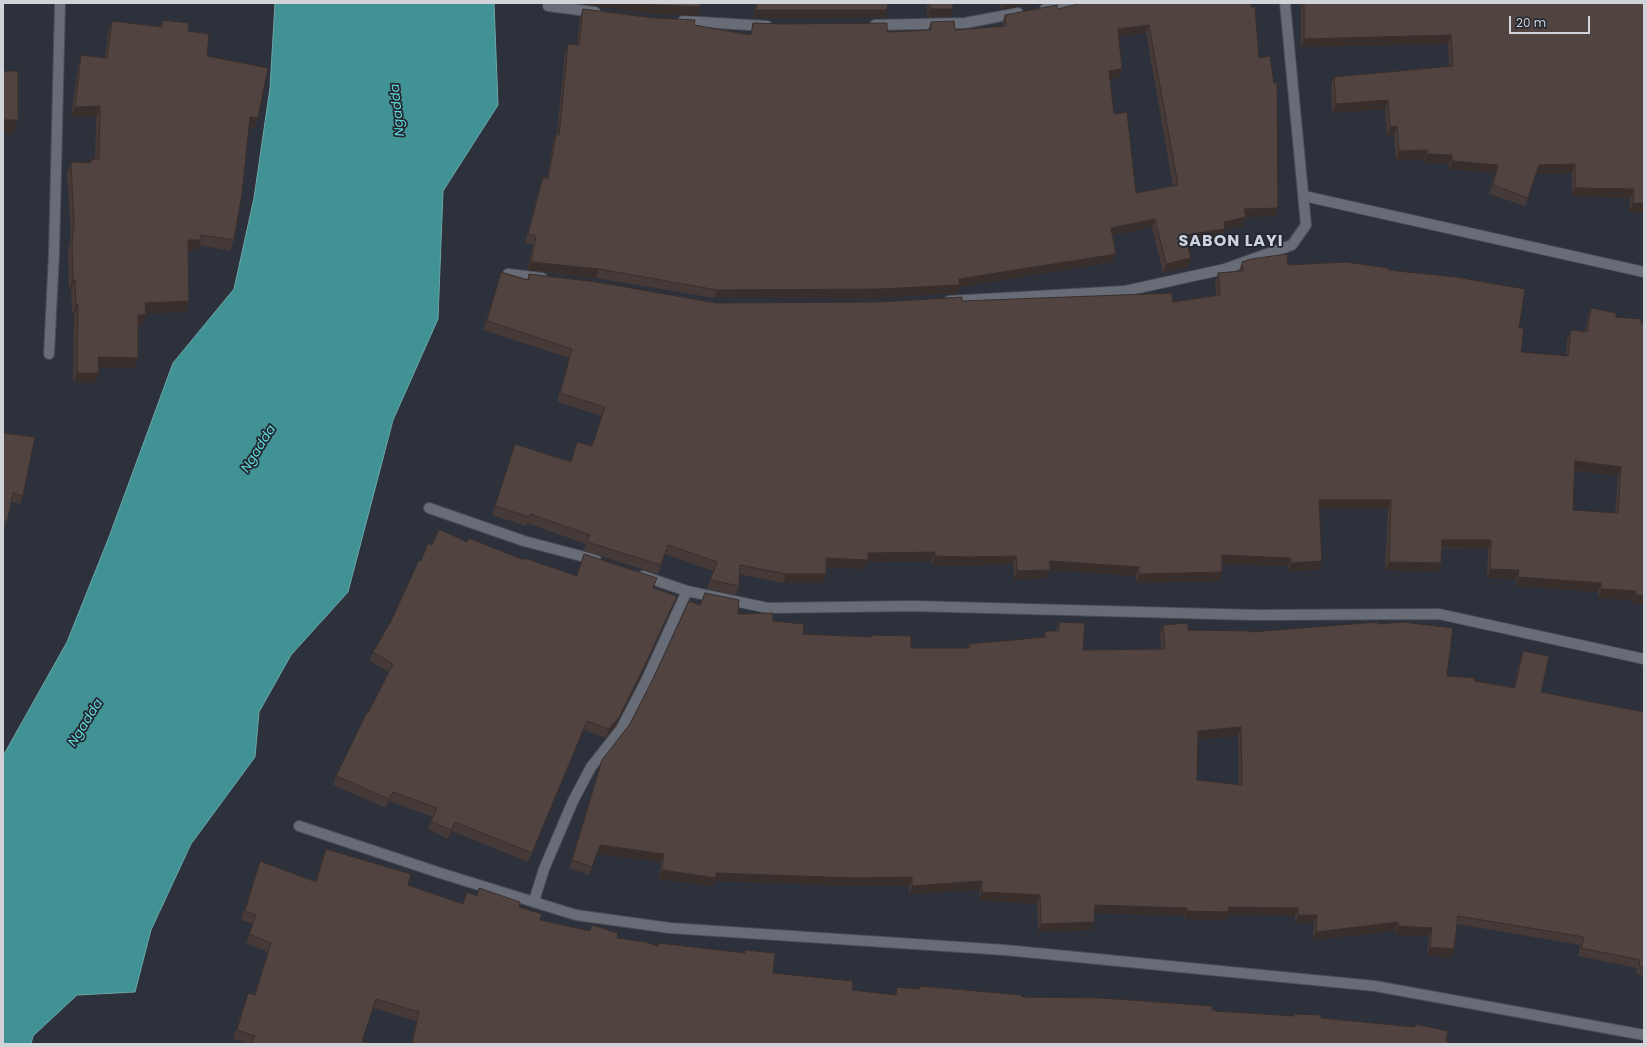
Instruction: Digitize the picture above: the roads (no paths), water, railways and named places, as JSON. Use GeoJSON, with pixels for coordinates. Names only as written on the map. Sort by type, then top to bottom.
{"type":"FeatureCollection","features":[{"type":"Feature","properties":{"kind":"street"},"geometry":{"type":"LineString","coordinates":[[49,354],[54,252],[60,3]]}},
{"type":"Feature","properties":{"kind":"street"},"geometry":{"type":"LineString","coordinates":[[867,25],[965,23],[1075,3]]}},
{"type":"Feature","properties":{"kind":"street"},"geometry":{"type":"LineString","coordinates":[[940,301],[1125,291],[1225,269],[1292,245],[1306,225],[1285,3]]}},
{"type":"Feature","properties":{"kind":"street"},"geometry":{"type":"LineString","coordinates":[[548,6],[607,14]]}},
{"type":"Feature","properties":{"kind":"street"},"geometry":{"type":"LineString","coordinates":[[676,21],[779,26]]}},
{"type":"Feature","properties":{"kind":"street"},"geometry":{"type":"LineString","coordinates":[[1304,196],[1644,272]]}},
{"type":"Feature","properties":{"kind":"street"},"geometry":{"type":"LineString","coordinates":[[508,274],[555,280]]}},
{"type":"Feature","properties":{"kind":"street"},"geometry":{"type":"LineString","coordinates":[[429,508],[524,541],[605,563]]}},
{"type":"Feature","properties":{"kind":"street"},"geometry":{"type":"LineString","coordinates":[[635,573],[687,591],[768,608],[912,606],[1256,615],[1439,614],[1644,659]]}},
{"type":"Feature","properties":{"kind":"street"},"geometry":{"type":"LineString","coordinates":[[534,901],[544,869],[573,801],[591,767],[622,728],[645,684],[687,591]]}},
{"type":"Feature","properties":{"kind":"street"},"geometry":{"type":"LineString","coordinates":[[299,826],[440,873],[576,915],[670,928],[1005,950],[1375,986],[1644,1035]]}},
{"type":"Feature","properties":{"kind":"water","name":"Ngadda"},"geometry":{"type":"Polygon","coordinates":[[[275,3],[494,3],[498,105],[443,191],[438,319],[393,420],[348,592],[291,655],[259,712],[255,757],[191,844],[151,930],[135,992],[77,995],[33,1036],[31,1044],[3,1044],[3,756],[67,642],[109,537],[173,363],[234,289],[254,198],[270,88],[275,3]]]}},
{"type":"Feature","properties":{"kind":"district","name":"SABON LAYI"},"geometry":{"type":"Point","coordinates":[1231,242]}}]}
